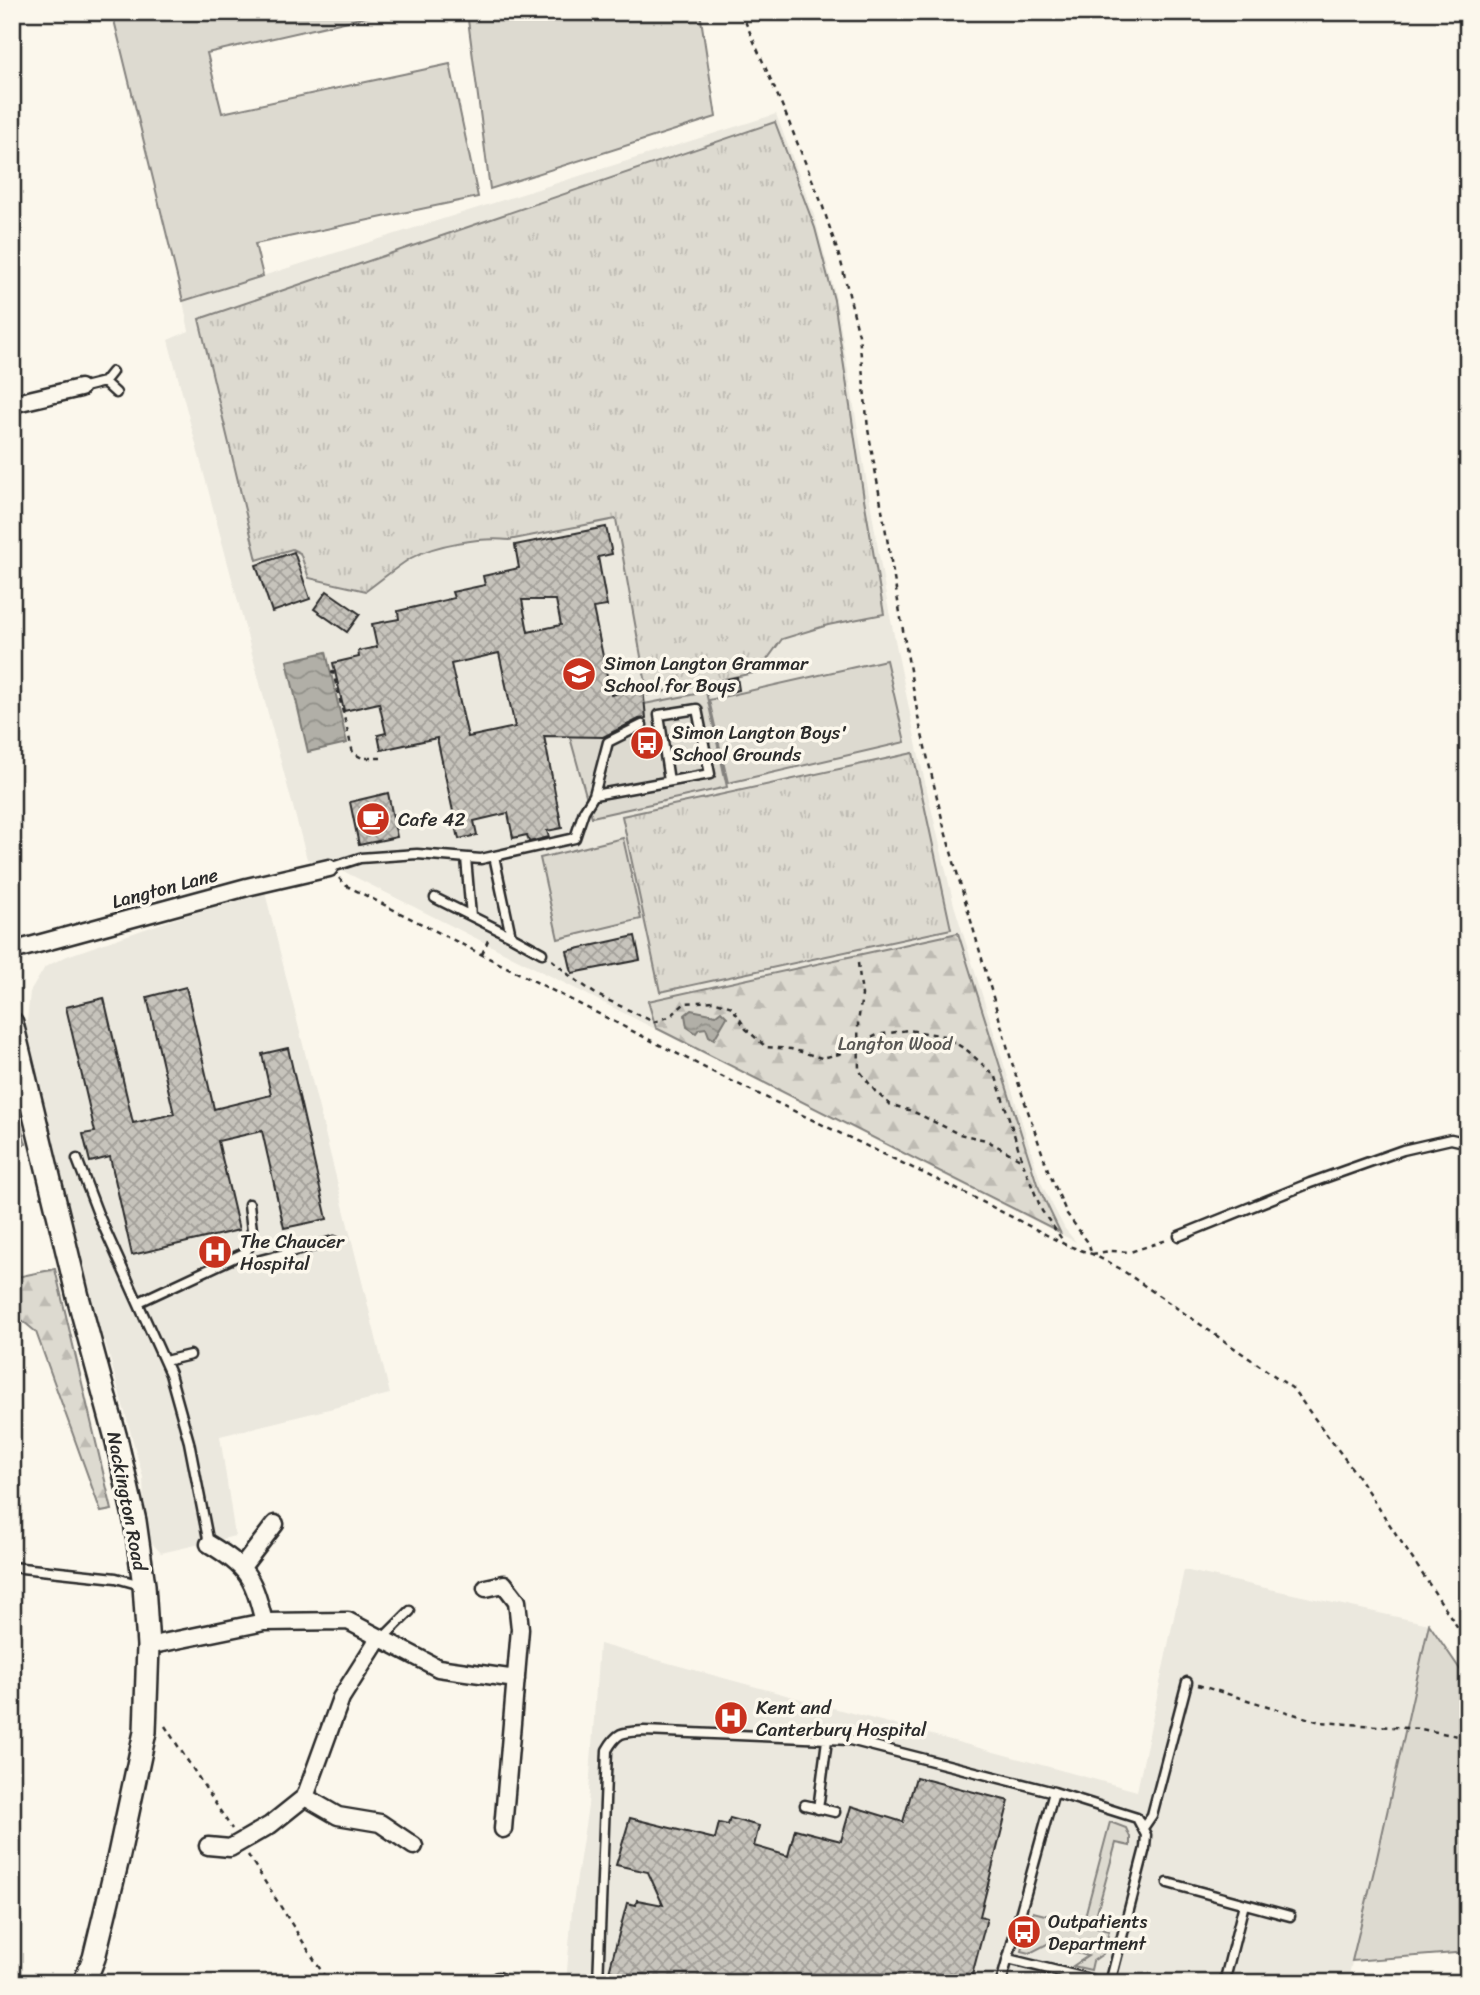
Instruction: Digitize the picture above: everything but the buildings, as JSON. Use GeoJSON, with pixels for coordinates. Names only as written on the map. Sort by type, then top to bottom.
{"type":"FeatureCollection","features":[{"type":"Feature","properties":{"kind":"main road","name":"Nackington Road"},"geometry":{"type":"LineString","coordinates":[[12,1023],[78,1297],[117,1442],[135,1521],[144,1585],[148,1646],[145,1732],[118,1859],[84,1983]]}},
{"type":"Feature","properties":{"kind":"street"},"geometry":{"type":"LineString","coordinates":[[12,404],[80,387]]}},
{"type":"Feature","properties":{"kind":"street","name":"Langton Lane"},"geometry":{"type":"LineString","coordinates":[[12,951],[329,868]]}},
{"type":"Feature","properties":{"kind":"street"},"geometry":{"type":"LineString","coordinates":[[243,1567],[275,1524]]}},
{"type":"Feature","properties":{"kind":"street"},"geometry":{"type":"LineString","coordinates":[[209,1544],[243,1567],[255,1587],[264,1622]]}},
{"type":"Feature","properties":{"kind":"street"},"geometry":{"type":"LineString","coordinates":[[486,1588],[504,1584],[517,1601],[520,1629],[503,1829]]}},
{"type":"Feature","properties":{"kind":"street"},"geometry":{"type":"LineString","coordinates":[[148,1646],[264,1622],[348,1621],[438,1668],[516,1679]]}},
{"type":"Feature","properties":{"kind":"street"},"geometry":{"type":"LineString","coordinates":[[208,1846],[230,1848],[270,1825],[306,1797],[341,1698],[380,1639]]}},
{"type":"Feature","properties":{"kind":"street"},"geometry":{"type":"LineString","coordinates":[[306,1797],[338,1816],[380,1823],[414,1846]]}},
{"type":"Feature","properties":{"kind":"lane"},"geometry":{"type":"LineString","coordinates":[[80,387],[104,382],[112,372]]}},
{"type":"Feature","properties":{"kind":"lane"},"geometry":{"type":"LineString","coordinates":[[104,382],[116,393]]}},
{"type":"Feature","properties":{"kind":"lane"},"geometry":{"type":"LineString","coordinates":[[594,795],[710,774],[697,709],[659,715],[669,781]]}},
{"type":"Feature","properties":{"kind":"lane"},"geometry":{"type":"LineString","coordinates":[[329,868],[360,858],[417,854],[481,859],[575,838],[584,811],[594,795],[608,742],[642,725]]}},
{"type":"Feature","properties":{"kind":"lane"},"geometry":{"type":"LineString","coordinates":[[494,856],[511,936]]}},
{"type":"Feature","properties":{"kind":"lane"},"geometry":{"type":"LineString","coordinates":[[466,858],[471,916]]}},
{"type":"Feature","properties":{"kind":"lane"},"geometry":{"type":"LineString","coordinates":[[435,898],[542,953]]}},
{"type":"Feature","properties":{"kind":"lane"},"geometry":{"type":"LineString","coordinates":[[1179,1236],[1310,1183],[1403,1150],[1451,1139],[1468,1143]]}},
{"type":"Feature","properties":{"kind":"lane"},"geometry":{"type":"LineString","coordinates":[[77,1159],[98,1214],[165,1361],[189,1442],[209,1544]]}},
{"type":"Feature","properties":{"kind":"lane"},"geometry":{"type":"LineString","coordinates":[[139,1302],[246,1252],[253,1240],[249,1204]]}},
{"type":"Feature","properties":{"kind":"lane"},"geometry":{"type":"LineString","coordinates":[[246,1252],[256,1265],[334,1241]]}},
{"type":"Feature","properties":{"kind":"lane"},"geometry":{"type":"LineString","coordinates":[[165,1361],[190,1355]]}},
{"type":"Feature","properties":{"kind":"lane"},"geometry":{"type":"LineString","coordinates":[[12,1567],[116,1578],[144,1585]]}},
{"type":"Feature","properties":{"kind":"lane"},"geometry":{"type":"LineString","coordinates":[[380,1639],[410,1611]]}},
{"type":"Feature","properties":{"kind":"lane"},"geometry":{"type":"LineString","coordinates":[[1143,1828],[1152,1815],[1187,1682]]}},
{"type":"Feature","properties":{"kind":"lane"},"geometry":{"type":"LineString","coordinates":[[598,1983],[607,1750],[615,1737],[622,1732],[850,1740],[1054,1792],[1137,1818],[1146,1835],[1145,1848],[1108,1983],[1008,1959]]}},
{"type":"Feature","properties":{"kind":"lane"},"geometry":{"type":"LineString","coordinates":[[818,1809],[827,1740]]}},
{"type":"Feature","properties":{"kind":"lane"},"geometry":{"type":"LineString","coordinates":[[1001,1983],[1054,1792]]}},
{"type":"Feature","properties":{"kind":"lane"},"geometry":{"type":"LineString","coordinates":[[805,1805],[835,1812]]}},
{"type":"Feature","properties":{"kind":"lane"},"geometry":{"type":"LineString","coordinates":[[1168,1883],[1290,1916]]}},
{"type":"Feature","properties":{"kind":"lane"},"geometry":{"type":"LineString","coordinates":[[1224,1983],[1244,1904]]}},
{"type":"Feature","properties":{"kind":"path"},"geometry":{"type":"LineString","coordinates":[[741,12],[822,204],[841,262],[859,335],[868,429],[916,709],[945,831],[1015,1073],[1048,1170],[1067,1214],[1087,1241],[1092,1254]]}},
{"type":"Feature","properties":{"kind":"path"},"geometry":{"type":"LineString","coordinates":[[331,673],[353,753],[362,758],[381,758]]}},
{"type":"Feature","properties":{"kind":"path"},"geometry":{"type":"LineString","coordinates":[[329,868],[345,885],[721,1076],[973,1197],[1066,1245],[1119,1268],[1292,1388],[1357,1475],[1468,1643]]}},
{"type":"Feature","properties":{"kind":"path"},"geometry":{"type":"LineString","coordinates":[[482,954],[492,929]]}},
{"type":"Feature","properties":{"kind":"path"},"geometry":{"type":"LineString","coordinates":[[542,953],[597,995],[654,1022],[671,1016],[685,1003],[713,1001],[732,1007],[746,1029],[766,1047],[791,1049],[822,1058],[839,1054],[877,1035],[908,1030],[944,1036],[968,1051],[996,1077],[1022,1160],[1042,1211],[1066,1245]]}},
{"type":"Feature","properties":{"kind":"path"},"geometry":{"type":"LineString","coordinates":[[858,963],[862,995],[859,1070],[875,1091],[889,1104],[912,1111],[959,1133],[986,1140],[1022,1160]]}},
{"type":"Feature","properties":{"kind":"path"},"geometry":{"type":"LineString","coordinates":[[1092,1254],[1130,1252],[1179,1236]]}},
{"type":"Feature","properties":{"kind":"path"},"geometry":{"type":"LineString","coordinates":[[1187,1682],[1320,1722],[1421,1729],[1468,1738]]}},
{"type":"Feature","properties":{"kind":"shaded area","name":"Simon Langton Grammar School for Boys"},"geometry":{"type":"Polygon","coordinates":[[[776,114],[814,215],[835,294],[886,596],[918,752],[954,905],[1041,1183],[1065,1229],[1076,1242],[347,873],[307,859],[168,340],[189,331],[183,301],[776,114]]]}},
{"type":"Feature","properties":{"kind":"shaded area","name":"The Chaucer Hospital"},"geometry":{"type":"Polygon","coordinates":[[[265,892],[390,1394],[220,1436],[235,1536],[161,1553],[151,1542],[144,1508],[143,1477],[62,1201],[26,1030],[30,992],[45,967],[67,956],[171,920],[265,892]]]}},
{"type":"Feature","properties":{"kind":"shaded area","name":"Kent and Canterbury Hospital"},"geometry":{"type":"Polygon","coordinates":[[[1184,1570],[1429,1624],[1347,1983],[566,1983],[572,1909],[588,1806],[599,1644],[1137,1791],[1184,1570]]]}},
{"type":"Feature","properties":{"kind":"green space"},"geometry":{"type":"Polygon","coordinates":[[[112,12],[388,12],[207,53],[222,113],[450,64],[478,197],[255,244],[263,276],[183,301],[112,12]]]}},
{"type":"Feature","properties":{"kind":"green space"},"geometry":{"type":"Polygon","coordinates":[[[467,12],[700,12],[716,117],[490,189],[467,12]]]}},
{"type":"Feature","properties":{"kind":"green space"},"geometry":{"type":"Polygon","coordinates":[[[775,122],[815,228],[834,300],[884,614],[828,625],[782,639],[758,672],[648,695],[616,519],[509,540],[446,545],[411,558],[366,591],[309,578],[300,553],[292,549],[257,560],[199,319],[775,122]]]}},
{"type":"Feature","properties":{"kind":"green space"},"geometry":{"type":"Polygon","coordinates":[[[886,660],[905,742],[728,783],[709,700],[886,660]]]}},
{"type":"Feature","properties":{"kind":"green space"},"geometry":{"type":"Polygon","coordinates":[[[706,692],[727,787],[592,817],[568,730],[629,707],[706,692]]]}},
{"type":"Feature","properties":{"kind":"green space"},"geometry":{"type":"Polygon","coordinates":[[[913,753],[951,929],[660,992],[622,816],[913,753]]]}},
{"type":"Feature","properties":{"kind":"green space"},"geometry":{"type":"Polygon","coordinates":[[[623,838],[641,919],[558,939],[540,858],[623,838]]]}},
{"type":"Feature","properties":{"kind":"green space","name":"Langton Wood"},"geometry":{"type":"Polygon","coordinates":[[[958,933],[1037,1184],[1060,1232],[656,1028],[648,1001],[958,933]]]}},
{"type":"Feature","properties":{"kind":"green space"},"geometry":{"type":"Polygon","coordinates":[[[12,1097],[26,1144],[12,1146],[12,1097]]]}},
{"type":"Feature","properties":{"kind":"green space"},"geometry":{"type":"Polygon","coordinates":[[[55,1269],[112,1510],[101,1512],[36,1332],[12,1312],[12,1278],[55,1269]]]}},
{"type":"Feature","properties":{"kind":"green space"},"geometry":{"type":"Polygon","coordinates":[[[1429,1624],[1468,1681],[1468,1952],[1352,1961],[1376,1862],[1429,1624]]]}},
{"type":"Feature","properties":{"kind":"green space"},"geometry":{"type":"Polygon","coordinates":[[[1110,1822],[1126,1828],[1130,1846],[1116,1843],[1094,1923],[1084,1920],[1110,1822]]]}},
{"type":"Feature","properties":{"kind":"green space"},"geometry":{"type":"Polygon","coordinates":[[[1033,1912],[1109,1931],[1103,1954],[1093,1961],[1091,1970],[1073,1966],[1088,1956],[1047,1944],[1030,1953],[1022,1951],[1033,1912]]]}},
{"type":"Feature","properties":{"kind":"water"},"geometry":{"type":"Polygon","coordinates":[[[326,652],[347,743],[308,752],[287,661],[326,652]]]}},
{"type":"Feature","properties":{"kind":"water"},"geometry":{"type":"Polygon","coordinates":[[[691,1010],[716,1015],[721,1011],[727,1017],[714,1039],[709,1036],[706,1028],[699,1029],[696,1033],[687,1027],[685,1015],[691,1010]]]}},
{"type":"Feature","properties":{"kind":"place","name":"Simon Langton Grammar School for Boys"},"geometry":{"type":"Point","coordinates":[579,674]}},
{"type":"Feature","properties":{"kind":"place","name":"Simon Langton Boys' School Grounds"},"geometry":{"type":"Point","coordinates":[647,743]}},
{"type":"Feature","properties":{"kind":"place","name":"Cafe 42"},"geometry":{"type":"Point","coordinates":[373,819]}},
{"type":"Feature","properties":{"kind":"place","name":"The Chaucer Hospital"},"geometry":{"type":"Point","coordinates":[215,1252]}},
{"type":"Feature","properties":{"kind":"place","name":"Kent and Canterbury Hospital"},"geometry":{"type":"Point","coordinates":[731,1718]}},
{"type":"Feature","properties":{"kind":"place","name":"Outpatients Department"},"geometry":{"type":"Point","coordinates":[1024,1932]}}]}
